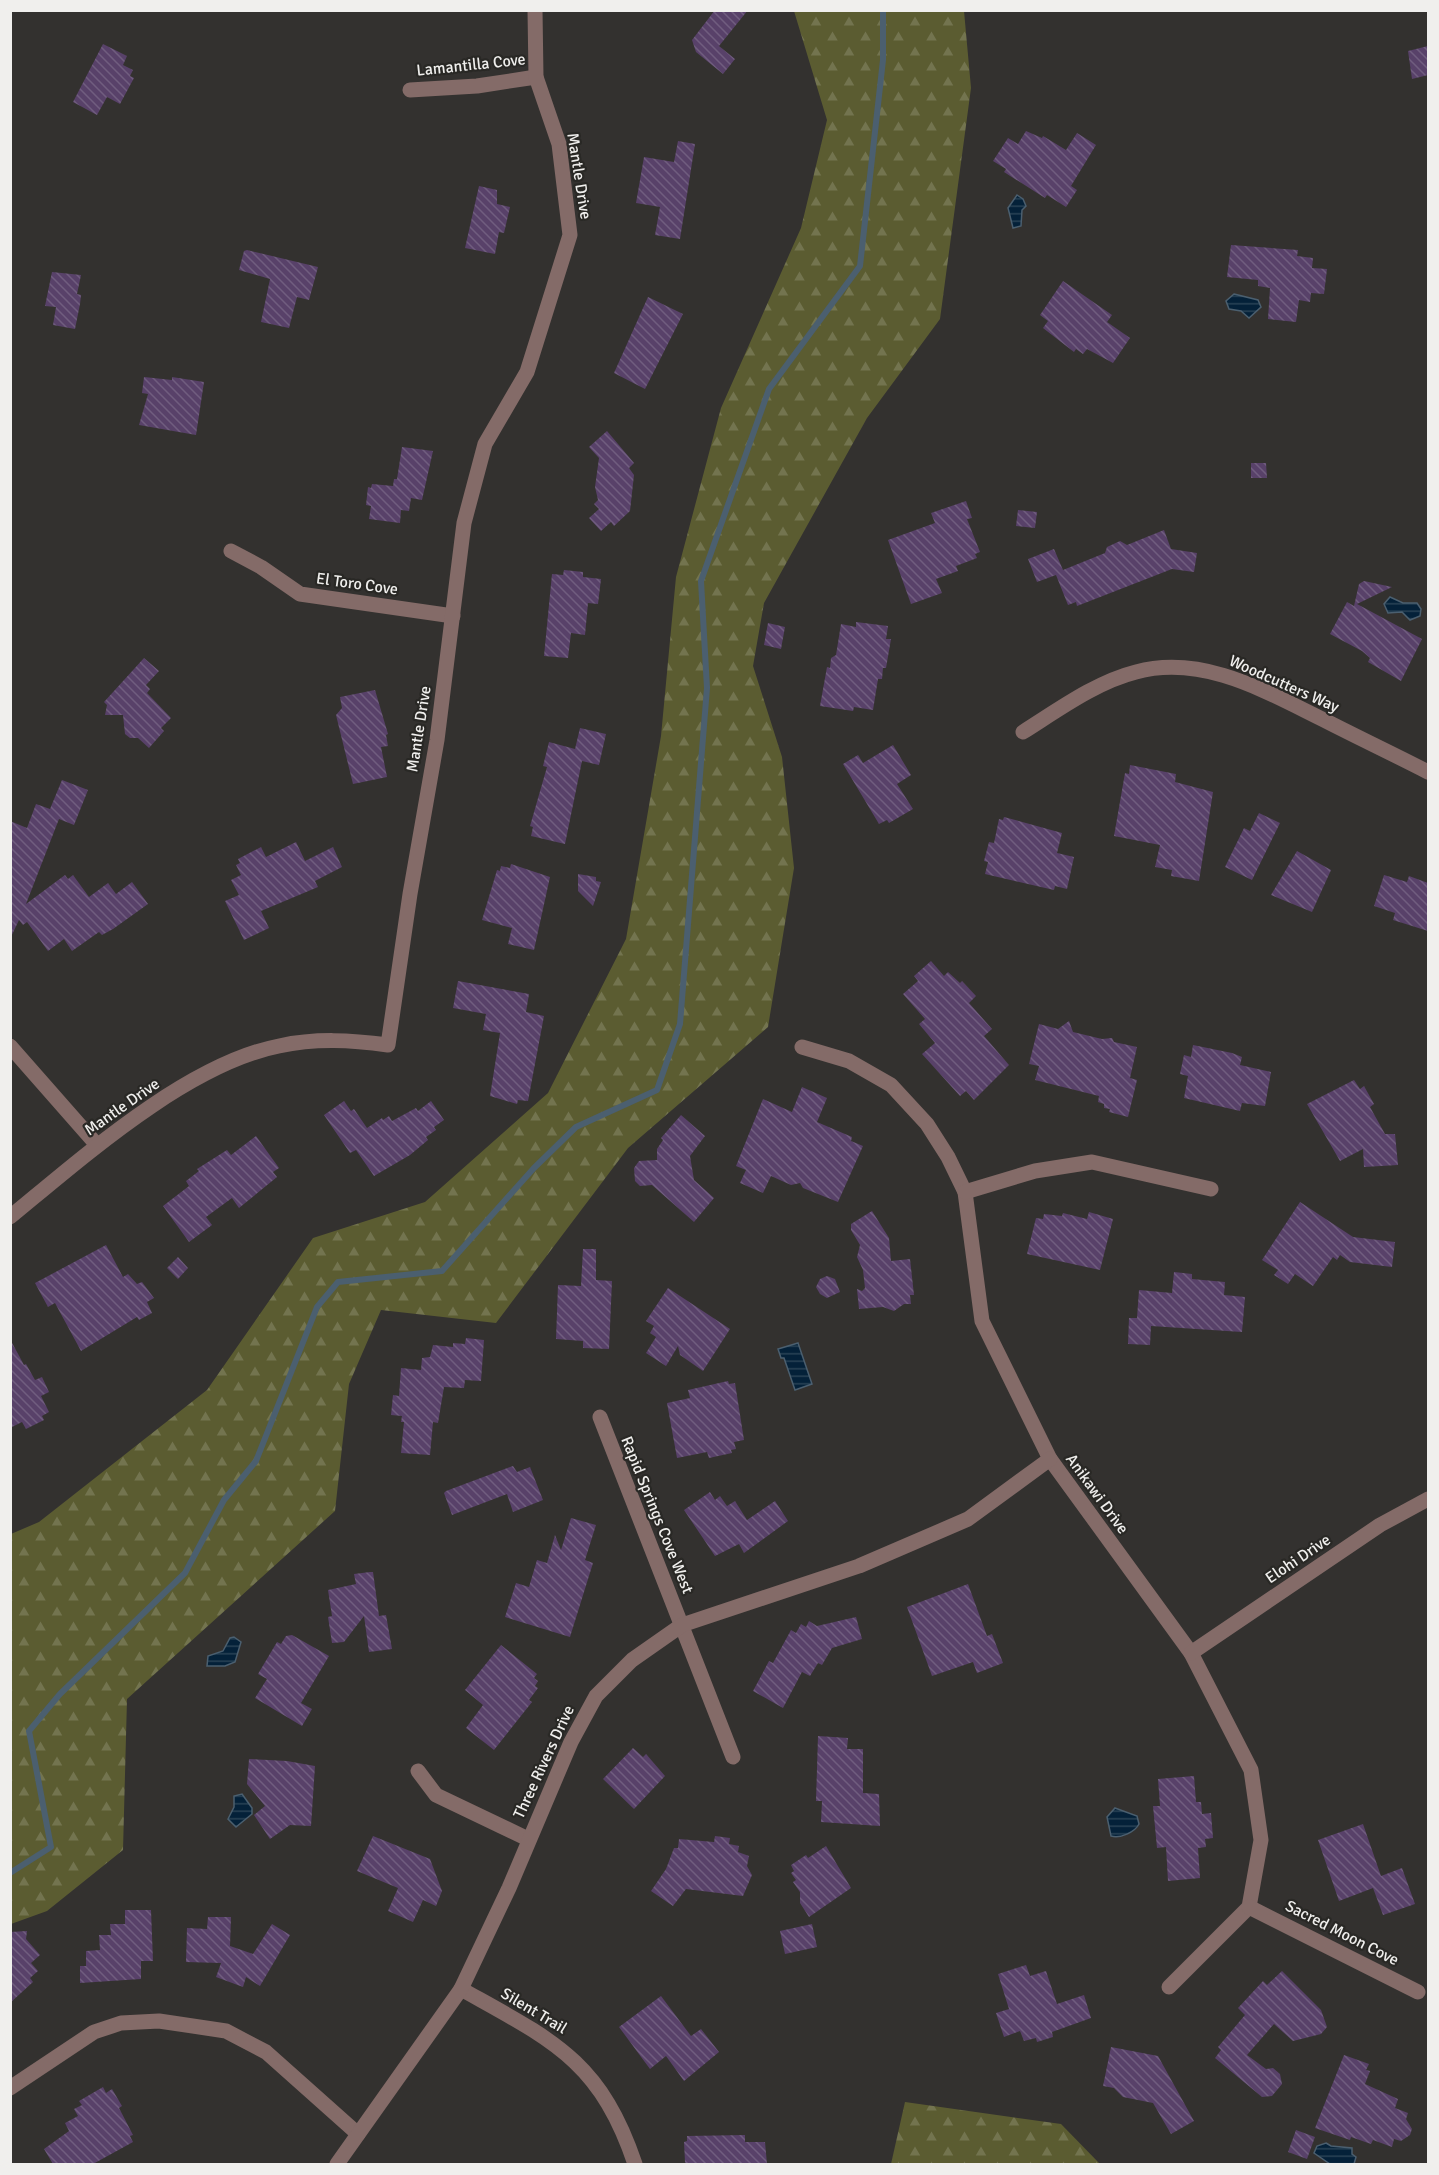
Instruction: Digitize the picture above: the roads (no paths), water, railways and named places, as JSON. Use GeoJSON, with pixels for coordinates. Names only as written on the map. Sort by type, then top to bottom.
{"type":"FeatureCollection","features":[{"type":"Feature","properties":{"kind":"street","name":"Mantle Drive"},"geometry":{"type":"LineString","coordinates":[[10,1217],[97,1145],[209,1071],[243,1056],[277,1046],[312,1041],[349,1040],[388,1045],[453,616],[464,523],[484,444],[527,372],[570,235],[559,144],[536,77],[535,10]]}},
{"type":"Feature","properties":{"kind":"street","name":"Lamantilla Cove"},"geometry":{"type":"LineString","coordinates":[[410,90],[477,86],[536,77]]}},
{"type":"Feature","properties":{"kind":"street","name":"El Toro Cove"},"geometry":{"type":"LineString","coordinates":[[231,551],[261,567],[300,594],[453,616]]}},
{"type":"Feature","properties":{"kind":"street","name":"Woodcutters Way"},"geometry":{"type":"LineString","coordinates":[[1023,732],[1096,689],[1135,672],[1174,666],[1216,673],[1261,689],[1428,772]]}},
{"type":"Feature","properties":{"kind":"street"},"geometry":{"type":"LineString","coordinates":[[10,1046],[97,1145]]}},
{"type":"Feature","properties":{"kind":"street","name":"Anikawi Drive"},"geometry":{"type":"LineString","coordinates":[[802,1047],[849,1061],[891,1085],[927,1124],[948,1157],[965,1192],[982,1321],[1050,1459],[1191,1653],[1251,1770],[1261,1839],[1249,1907]]}},
{"type":"Feature","properties":{"kind":"street"},"geometry":{"type":"LineString","coordinates":[[965,1192],[1035,1171],[1092,1162],[1211,1189]]}},
{"type":"Feature","properties":{"kind":"street","name":"Rapid Springs Cove West"},"geometry":{"type":"LineString","coordinates":[[600,1417],[733,1757]]}},
{"type":"Feature","properties":{"kind":"street","name":"Three Rivers Drive"},"geometry":{"type":"LineString","coordinates":[[337,2164],[461,1989],[509,1888],[571,1742],[596,1696],[632,1660],[682,1625],[859,1566],[968,1519],[1050,1459]]}},
{"type":"Feature","properties":{"kind":"street","name":"Elohi Drive"},"geometry":{"type":"LineString","coordinates":[[1191,1653],[1380,1525],[1428,1499]]}},
{"type":"Feature","properties":{"kind":"street"},"geometry":{"type":"LineString","coordinates":[[418,1771],[436,1795],[528,1839]]}},
{"type":"Feature","properties":{"kind":"street"},"geometry":{"type":"LineString","coordinates":[[1169,1987],[1249,1907]]}},
{"type":"Feature","properties":{"kind":"street","name":"Sacred Moon Cove"},"geometry":{"type":"LineString","coordinates":[[1249,1907],[1418,1992]]}},
{"type":"Feature","properties":{"kind":"street","name":"Silent Trail"},"geometry":{"type":"LineString","coordinates":[[461,1989],[556,2043],[585,2071],[609,2103],[626,2138],[635,2164]]}},
{"type":"Feature","properties":{"kind":"street"},"geometry":{"type":"LineString","coordinates":[[10,2088],[94,2032],[121,2024],[159,2021],[226,2031],[266,2052],[358,2134]]}},
{"type":"Feature","properties":{"kind":"water"},"geometry":{"type":"Polygon","coordinates":[[[1017,195],[1023,199],[1026,206],[1022,210],[1021,226],[1013,228],[1008,208],[1017,195]]]}},
{"type":"Feature","properties":{"kind":"water"},"geometry":{"type":"Polygon","coordinates":[[[1234,294],[1258,300],[1261,307],[1249,318],[1241,311],[1229,309],[1226,301],[1234,294]]]}},
{"type":"Feature","properties":{"kind":"water"},"geometry":{"type":"Polygon","coordinates":[[[1390,597],[1403,603],[1417,603],[1421,609],[1420,616],[1410,620],[1402,612],[1388,613],[1384,604],[1390,597]]]}},
{"type":"Feature","properties":{"kind":"water"},"geometry":{"type":"Polygon","coordinates":[[[798,1343],[812,1384],[795,1390],[784,1358],[781,1358],[778,1349],[798,1343]]]}},
{"type":"Feature","properties":{"kind":"water"},"geometry":{"type":"Polygon","coordinates":[[[234,1637],[241,1642],[235,1662],[225,1666],[207,1666],[208,1656],[223,1651],[230,1638],[234,1637]]]}},
{"type":"Feature","properties":{"kind":"water"},"geometry":{"type":"Polygon","coordinates":[[[242,1794],[252,1808],[252,1814],[236,1827],[228,1819],[234,1807],[234,1796],[242,1794]]]}},
{"type":"Feature","properties":{"kind":"water"},"geometry":{"type":"Polygon","coordinates":[[[1115,1808],[1137,1816],[1139,1824],[1137,1827],[1123,1836],[1111,1836],[1107,1817],[1115,1808]]]}},
{"type":"Feature","properties":{"kind":"water"},"geometry":{"type":"Polygon","coordinates":[[[1326,2143],[1331,2146],[1352,2148],[1352,2154],[1356,2157],[1354,2164],[1330,2164],[1314,2153],[1317,2146],[1326,2143]]]}},
{"type":"Feature","properties":{"kind":"waterway"},"geometry":{"type":"LineString","coordinates":[[10,1873],[51,1847],[29,1731],[60,1694],[185,1573],[224,1500],[256,1461],[317,1307],[338,1282],[442,1271],[534,1168],[576,1127],[657,1090],[680,1024],[707,688],[701,581],[769,389],[860,266],[883,60],[883,10]]}}]}
